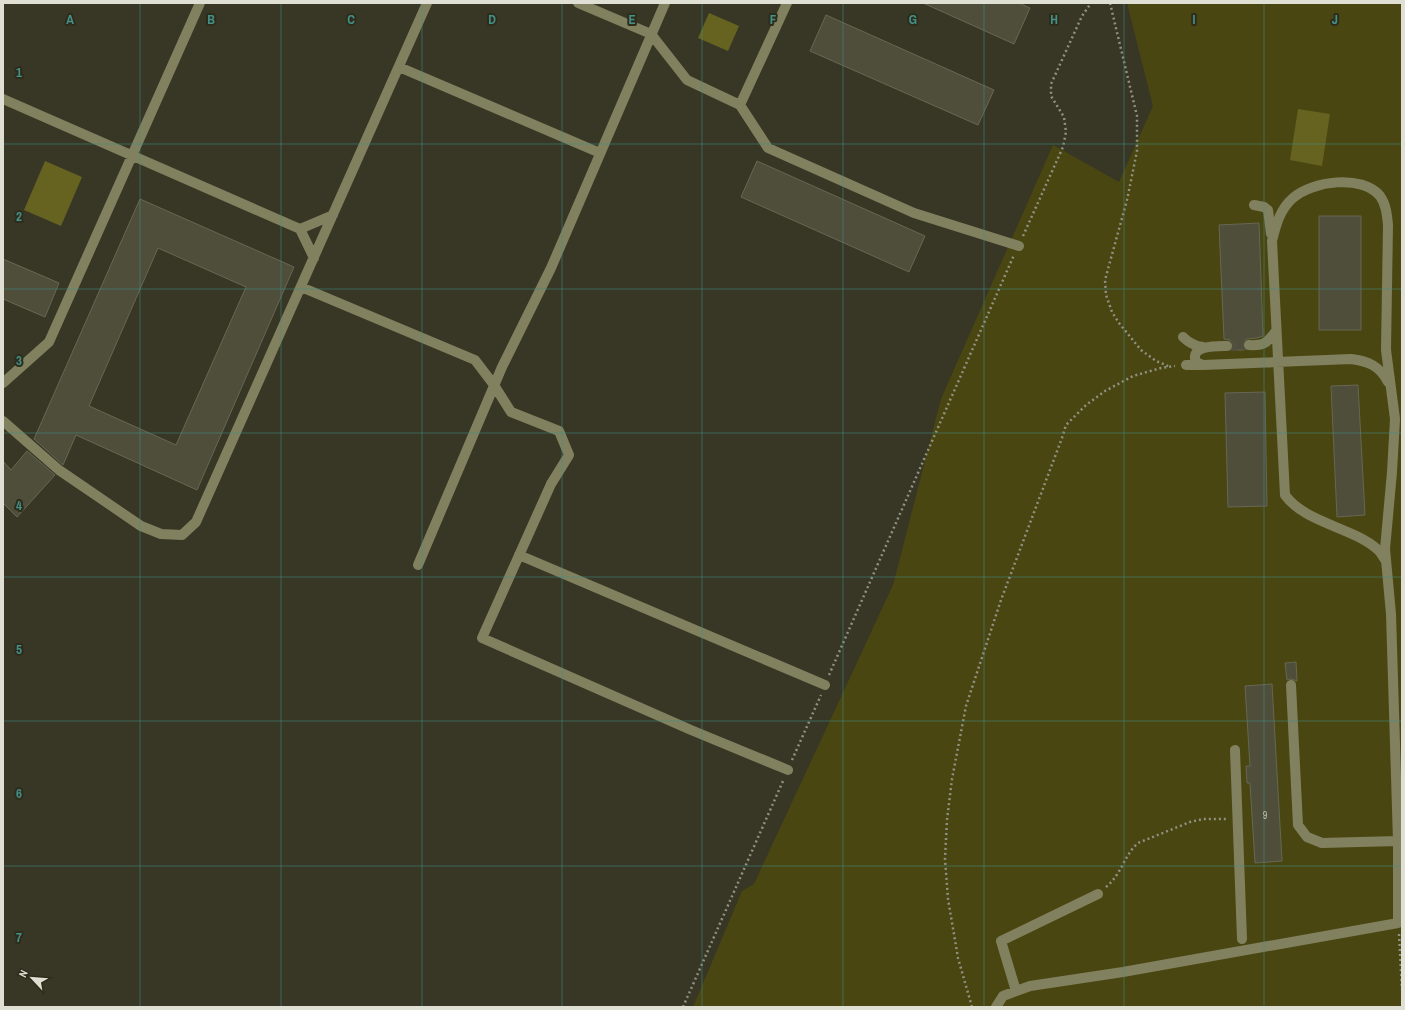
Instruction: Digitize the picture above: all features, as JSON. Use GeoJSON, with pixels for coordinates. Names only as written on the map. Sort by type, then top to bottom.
{"type":"FeatureCollection","features":[{"type":"Feature","properties":{"kind":"lane"},"geometry":{"type":"LineString","coordinates":[[3,382],[49,342],[200,3]]}},
{"type":"Feature","properties":{"kind":"lane"},"geometry":{"type":"LineString","coordinates":[[3,421],[59,470],[141,526],[161,534],[182,535],[196,522],[427,3]]}},
{"type":"Feature","properties":{"kind":"lane"},"geometry":{"type":"LineString","coordinates":[[578,3],[651,34],[687,80],[740,105],[768,148],[914,213],[1019,246]]}},
{"type":"Feature","properties":{"kind":"lane"},"geometry":{"type":"LineString","coordinates":[[418,565],[494,385],[551,268],[665,3]]}},
{"type":"Feature","properties":{"kind":"lane"},"geometry":{"type":"LineString","coordinates":[[740,105],[787,3]]}},
{"type":"Feature","properties":{"kind":"lane"},"geometry":{"type":"LineString","coordinates":[[399,67],[600,153]]}},
{"type":"Feature","properties":{"kind":"lane"},"geometry":{"type":"LineString","coordinates":[[3,99],[300,229],[314,258]]}},
{"type":"Feature","properties":{"kind":"lane"},"geometry":{"type":"LineString","coordinates":[[996,1007],[1003,996],[1030,986],[1123,972],[1398,923],[1398,841],[1391,614],[1386,561],[1387,526],[1395,419],[1388,370],[1385,328],[1388,225],[1386,208],[1382,197],[1376,191],[1361,184],[1327,184],[1313,187],[1301,192],[1283,209],[1272,241]]}},
{"type":"Feature","properties":{"kind":"lane"},"geometry":{"type":"LineString","coordinates":[[1254,205],[1264,206],[1268,210],[1272,241],[1285,495],[1289,502],[1305,512],[1338,529],[1367,541],[1378,549],[1386,561]]}},
{"type":"Feature","properties":{"kind":"lane"},"geometry":{"type":"LineString","coordinates":[[300,229],[333,215]]}},
{"type":"Feature","properties":{"kind":"lane"},"geometry":{"type":"LineString","coordinates":[[301,287],[475,360],[494,385],[511,412],[559,431],[569,455],[551,484],[482,638],[690,730],[788,770]]}},
{"type":"Feature","properties":{"kind":"lane"},"geometry":{"type":"LineString","coordinates":[[1249,346],[1265,344],[1276,331]]}},
{"type":"Feature","properties":{"kind":"lane"},"geometry":{"type":"LineString","coordinates":[[1183,337],[1189,343],[1203,348]]}},
{"type":"Feature","properties":{"kind":"lane"},"geometry":{"type":"LineString","coordinates":[[1203,365],[1196,362],[1195,354],[1198,350],[1203,348],[1227,346]]}},
{"type":"Feature","properties":{"kind":"lane"},"geometry":{"type":"LineString","coordinates":[[1186,365],[1351,359],[1362,360],[1371,363],[1380,370],[1386,378],[1392,391]]}},
{"type":"Feature","properties":{"kind":"lane"},"geometry":{"type":"LineString","coordinates":[[519,554],[825,685]]}},
{"type":"Feature","properties":{"kind":"lane"},"geometry":{"type":"LineString","coordinates":[[1291,685],[1298,826],[1307,837],[1322,843],[1398,841]]}},
{"type":"Feature","properties":{"kind":"lane"},"geometry":{"type":"LineString","coordinates":[[1235,750],[1242,939]]}},
{"type":"Feature","properties":{"kind":"lane"},"geometry":{"type":"LineString","coordinates":[[1016,991],[1001,941],[1098,894]]}},
{"type":"Feature","properties":{"kind":"path"},"geometry":{"type":"LineString","coordinates":[[683,1007],[1063,147],[1066,132],[1064,117],[1051,96],[1051,84],[1082,16],[1091,3]]}},
{"type":"Feature","properties":{"kind":"path"},"geometry":{"type":"LineString","coordinates":[[1110,3],[1138,116],[1137,151],[1127,200],[1105,280],[1106,295],[1112,312],[1119,323],[1141,350],[1156,361],[1170,367]]}},
{"type":"Feature","properties":{"kind":"path"},"geometry":{"type":"LineString","coordinates":[[972,1007],[958,958],[948,899],[945,859],[947,820],[952,779],[966,706],[1001,600],[1060,445],[1066,425],[1086,405],[1105,390],[1133,376],[1170,367],[1186,365]]}},
{"type":"Feature","properties":{"kind":"path"},"geometry":{"type":"LineString","coordinates":[[1098,894],[1114,880],[1132,848],[1138,843],[1190,822],[1238,819]]}},
{"type":"Feature","properties":{"kind":"path"},"geometry":{"type":"LineString","coordinates":[[1398,923],[1402,990]]}},
{"type":"Feature","properties":{"kind":"shaded area"},"geometry":{"type":"Polygon","coordinates":[[[1127,3],[1402,3],[1402,1007],[693,1007],[742,891],[754,884],[893,585],[941,399],[1053,145],[1119,182],[1153,106],[1127,3]]]}},
{"type":"Feature","properties":{"kind":"shaded area"},"geometry":{"type":"Polygon","coordinates":[[[709,13],[739,26],[728,51],[698,38],[709,13]]]}},
{"type":"Feature","properties":{"kind":"shaded area"},"geometry":{"type":"Polygon","coordinates":[[[1298,109],[1330,114],[1322,166],[1290,160],[1298,109]]]}},
{"type":"Feature","properties":{"kind":"shaded area"},"geometry":{"type":"Polygon","coordinates":[[[45,161],[82,177],[61,226],[24,210],[45,161]]]}},
{"type":"Feature","properties":{"kind":"building"},"geometry":{"type":"Polygon","coordinates":[[[923,3],[1019,3],[1030,8],[1014,44],[923,3]]]}},
{"type":"Feature","properties":{"kind":"building"},"geometry":{"type":"Polygon","coordinates":[[[826,15],[994,90],[978,125],[810,51],[826,15]]]}},
{"type":"Feature","properties":{"kind":"building"},"geometry":{"type":"Polygon","coordinates":[[[757,161],[925,236],[909,272],[741,197],[757,161]]]}},
{"type":"Feature","properties":{"kind":"building"},"geometry":{"type":"Polygon","coordinates":[[[140,199],[294,267],[197,490],[76,435],[63,465],[34,439],[140,199]],[[158,248],[89,406],[176,445],[246,287],[158,248]]]}},
{"type":"Feature","properties":{"kind":"building"},"geometry":{"type":"Polygon","coordinates":[[[1319,216],[1361,216],[1361,330],[1319,330],[1319,216]]]}},
{"type":"Feature","properties":{"kind":"building"},"geometry":{"type":"Polygon","coordinates":[[[1259,223],[1263,336],[1246,339],[1243,344],[1245,350],[1232,350],[1232,342],[1224,339],[1219,225],[1259,223]]]}},
{"type":"Feature","properties":{"kind":"building"},"geometry":{"type":"Polygon","coordinates":[[[3,259],[59,283],[45,317],[3,299],[3,259]]]}},
{"type":"Feature","properties":{"kind":"building"},"geometry":{"type":"Polygon","coordinates":[[[1358,385],[1365,515],[1337,517],[1331,386],[1358,385]]]}},
{"type":"Feature","properties":{"kind":"building"},"geometry":{"type":"Polygon","coordinates":[[[1265,392],[1267,506],[1228,507],[1225,393],[1265,392]]]}},
{"type":"Feature","properties":{"kind":"building"},"geometry":{"type":"Polygon","coordinates":[[[27,451],[55,475],[17,517],[3,503],[3,461],[11,470],[27,451]]]}},
{"type":"Feature","properties":{"kind":"building"},"geometry":{"type":"Polygon","coordinates":[[[1296,662],[1297,681],[1291,679],[1287,680],[1285,663],[1296,662]]]}},
{"type":"Feature","properties":{"kind":"building"},"geometry":{"type":"Polygon","coordinates":[[[1272,684],[1282,861],[1255,863],[1250,783],[1247,783],[1246,766],[1250,766],[1245,686],[1272,684]]]}},
{"type":"Feature","properties":{"kind":"tunnel"},"geometry":{"type":"LineString","coordinates":[[1227,346],[1249,345]]}}]}
